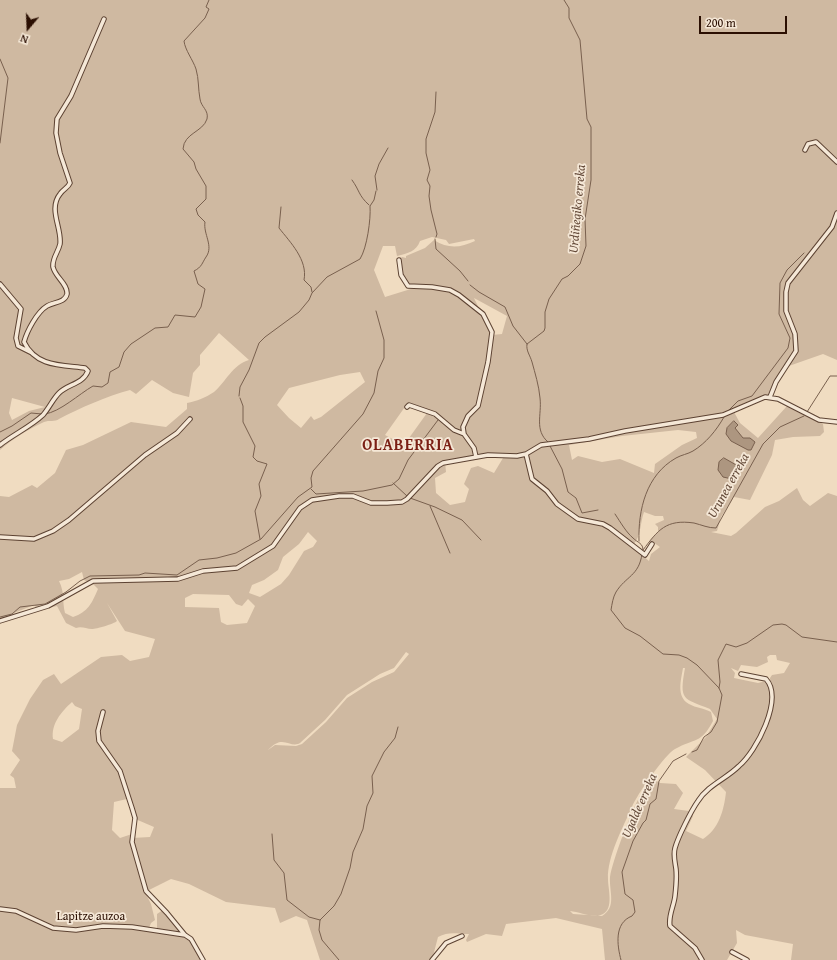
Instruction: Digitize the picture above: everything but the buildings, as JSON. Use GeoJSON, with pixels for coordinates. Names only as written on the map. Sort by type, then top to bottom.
{"type":"FeatureCollection","features":[{"type":"Feature","properties":{"kind":"street"},"geometry":{"type":"LineString","coordinates":[[33,353],[24,342],[26,336],[46,306],[64,300],[67,290],[54,269],[53,261],[60,244],[55,213],[56,206],[59,194],[68,187],[70,183],[60,153],[56,133],[57,119],[71,96],[104,19]]}},
{"type":"Feature","properties":{"kind":"street"},"geometry":{"type":"LineString","coordinates":[[805,150],[808,144],[816,142],[837,162]]}},
{"type":"Feature","properties":{"kind":"street"},"geometry":{"type":"LineString","coordinates":[[770,397],[779,377],[796,351],[795,334],[786,311],[786,292],[788,283],[832,227],[837,213]]}},
{"type":"Feature","properties":{"kind":"street"},"geometry":{"type":"LineString","coordinates":[[398,260],[401,275],[408,286],[432,287],[450,290],[459,295],[482,314],[492,332],[488,352],[488,362],[478,406],[464,422],[464,434]]}},
{"type":"Feature","properties":{"kind":"street"},"geometry":{"type":"LineString","coordinates":[[0,284],[21,309],[16,338],[18,346],[51,364],[85,368],[88,371],[81,380],[59,392],[44,414],[0,445]]}},
{"type":"Feature","properties":{"kind":"street"},"geometry":{"type":"LineString","coordinates":[[0,621],[48,606],[93,581],[178,579],[203,570],[237,568],[273,546],[300,508],[312,500],[353,496],[370,503],[402,502],[438,466],[488,454],[517,456],[526,454],[541,445],[589,439],[624,430],[723,415],[770,397],[778,399],[815,418],[830,422],[837,422]]}},
{"type":"Feature","properties":{"kind":"street"},"geometry":{"type":"LineString","coordinates":[[407,407],[408,405],[435,414],[454,430],[464,434],[474,448],[476,457]]}},
{"type":"Feature","properties":{"kind":"street"},"geometry":{"type":"LineString","coordinates":[[0,537],[34,539],[53,531],[69,520],[145,455],[177,433],[190,419]]}},
{"type":"Feature","properties":{"kind":"street"},"geometry":{"type":"LineString","coordinates":[[830,422],[830,428]]}},
{"type":"Feature","properties":{"kind":"street"},"geometry":{"type":"LineString","coordinates":[[526,454],[532,479],[547,491],[557,504],[578,519],[602,524],[610,528],[646,555],[652,544]]}},
{"type":"Feature","properties":{"kind":"street"},"geometry":{"type":"LineString","coordinates":[[702,960],[695,948],[670,926],[669,920],[675,898],[676,883],[674,860],[675,847],[698,800],[710,786],[740,766],[755,748],[761,735],[771,705],[771,690],[766,679],[741,674]]}},
{"type":"Feature","properties":{"kind":"street"},"geometry":{"type":"LineString","coordinates":[[103,712],[98,731],[99,741],[120,771],[132,808],[135,818],[132,842],[146,892],[167,913],[185,935],[191,939],[203,960]]}},
{"type":"Feature","properties":{"kind":"street","name":"Lapitze auzoa"},"geometry":{"type":"LineString","coordinates":[[0,909],[16,911],[53,928],[76,930],[103,926],[132,927],[185,935]]}},
{"type":"Feature","properties":{"kind":"street"},"geometry":{"type":"LineString","coordinates":[[432,960],[446,943],[462,936]]}},
{"type":"Feature","properties":{"kind":"street"},"geometry":{"type":"LineString","coordinates":[[732,952],[747,960]]}},
{"type":"Feature","properties":{"kind":"shaded area"},"geometry":{"type":"Polygon","coordinates":[[[0,0],[837,0],[837,360],[823,354],[786,367],[771,396],[758,398],[734,412],[740,423],[758,438],[787,406],[823,424],[824,432],[820,436],[793,437],[775,440],[772,455],[750,500],[734,497],[721,517],[717,531],[711,532],[731,536],[765,507],[779,501],[797,488],[803,500],[810,506],[828,493],[837,496],[837,960],[791,960],[793,944],[745,935],[736,930],[737,943],[727,960],[605,960],[602,929],[556,918],[506,924],[502,936],[486,934],[467,942],[466,940],[469,934],[453,933],[442,935],[438,937],[432,960],[320,960],[307,920],[296,916],[280,923],[275,908],[226,902],[189,884],[171,879],[147,891],[143,888],[151,904],[155,920],[151,923],[149,928],[132,928],[182,935],[191,939],[203,960],[0,960],[0,788],[16,788],[14,778],[10,775],[20,760],[12,751],[17,725],[30,699],[43,680],[54,674],[61,684],[101,657],[122,655],[130,661],[149,657],[155,639],[125,631],[107,603],[117,621],[94,629],[80,627],[76,628],[66,623],[57,606],[39,610],[34,605],[9,615],[9,619],[0,622],[0,496],[9,497],[32,485],[37,488],[55,473],[66,450],[83,445],[131,422],[166,427],[187,409],[187,403],[201,399],[214,392],[238,365],[249,360],[219,333],[200,355],[200,365],[193,373],[189,397],[173,393],[152,380],[136,394],[130,390],[94,403],[57,420],[44,422],[21,434],[0,450],[0,0]],[[432,237],[420,241],[416,248],[411,252],[397,256],[395,246],[383,246],[374,270],[385,297],[414,288],[407,285],[401,275],[400,259],[402,257],[406,258],[406,256],[425,248],[434,240],[449,246],[459,246],[475,241],[474,239],[449,244],[446,240],[432,237]],[[474,298],[492,335],[502,334],[507,316],[474,298]],[[360,372],[340,375],[289,388],[277,405],[301,428],[311,416],[314,420],[321,417],[365,382],[360,372]],[[12,398],[9,413],[12,420],[29,411],[45,407],[12,398]],[[407,404],[385,435],[404,445],[427,413],[407,404]],[[678,430],[622,436],[569,445],[572,460],[578,456],[602,462],[620,459],[654,473],[655,464],[682,445],[697,438],[696,432],[678,430]],[[489,454],[445,462],[446,472],[435,478],[436,493],[450,505],[465,502],[469,489],[464,484],[471,468],[478,466],[494,473],[503,458],[489,454]],[[557,506],[572,517],[585,522],[602,525],[616,533],[649,561],[651,554],[660,547],[650,540],[658,532],[658,527],[655,524],[664,520],[663,516],[655,516],[644,512],[638,538],[633,545],[604,523],[578,518],[557,506]],[[308,532],[299,544],[283,557],[278,570],[264,580],[252,585],[249,593],[260,597],[281,584],[289,575],[304,551],[313,547],[317,541],[308,532]],[[82,572],[69,579],[59,581],[61,585],[65,613],[73,617],[86,610],[94,599],[98,589],[94,585],[84,580],[82,572]],[[193,594],[185,598],[185,607],[219,608],[221,622],[227,625],[247,623],[255,606],[248,599],[242,606],[236,604],[229,595],[193,594]],[[406,652],[394,668],[380,674],[347,695],[325,720],[300,743],[293,744],[282,742],[273,745],[268,750],[275,745],[296,746],[302,744],[326,722],[347,698],[372,682],[394,672],[409,654],[406,652]],[[770,655],[767,657],[768,662],[757,667],[741,665],[738,671],[731,668],[735,673],[734,678],[758,683],[766,681],[771,689],[770,678],[772,675],[784,673],[790,663],[777,660],[776,655],[770,655]],[[683,668],[680,688],[682,697],[689,704],[711,712],[713,721],[705,734],[697,740],[671,752],[639,794],[620,833],[610,861],[608,879],[610,898],[606,911],[597,916],[602,916],[607,912],[611,904],[610,877],[628,821],[638,799],[653,779],[660,783],[676,784],[683,793],[674,809],[689,811],[693,816],[686,831],[703,839],[713,830],[720,818],[726,792],[705,770],[686,757],[706,737],[717,719],[710,709],[694,703],[685,697],[683,693],[683,679],[685,668],[683,668]],[[72,702],[55,723],[53,739],[62,742],[79,729],[82,709],[75,706],[72,702]],[[127,799],[114,802],[112,830],[120,838],[132,834],[132,838],[150,837],[154,827],[133,818],[127,799]],[[570,911],[573,914],[590,915],[570,911]]]}},
{"type":"Feature","properties":{"kind":"shaded area"},"geometry":{"type":"Polygon","coordinates":[[[734,421],[738,425],[735,428],[743,438],[750,438],[755,442],[751,450],[748,450],[731,441],[726,434],[727,428],[734,421]]]}},
{"type":"Feature","properties":{"kind":"shaded area"},"geometry":{"type":"Polygon","coordinates":[[[724,458],[738,466],[732,479],[723,477],[718,470],[719,462],[724,458]]]}},
{"type":"Feature","properties":{"kind":"shaded area"},"geometry":{"type":"Polygon","coordinates":[[[163,910],[182,933],[157,929],[157,914],[163,910]]]}},
{"type":"Feature","properties":{"kind":"waterway"},"geometry":{"type":"LineString","coordinates":[[45,414],[57,410],[93,386],[102,387],[108,383],[110,372],[119,367],[124,352],[131,344],[155,328],[168,327],[175,315],[195,317],[201,307],[205,289],[198,284],[194,271],[202,265],[208,253],[209,244],[205,231],[205,222],[198,215],[196,209],[206,199],[206,186],[196,169],[194,162],[183,149],[187,139],[205,123],[207,113],[199,95],[196,69],[184,41],[205,18],[209,9],[206,7],[209,0]]}},
{"type":"Feature","properties":{"kind":"waterway","name":"Urdiñegiko erreka"},"geometry":{"type":"LineString","coordinates":[[548,442],[541,432],[537,380],[527,344],[544,331],[545,312],[549,299],[562,279],[568,276],[580,264],[586,246],[585,219],[591,180],[591,127],[587,119],[580,40],[569,18],[569,8],[564,0]]}},
{"type":"Feature","properties":{"kind":"waterway"},"geometry":{"type":"LineString","coordinates":[[0,59],[8,78],[0,143]]}},
{"type":"Feature","properties":{"kind":"waterway"},"geometry":{"type":"LineString","coordinates":[[436,92],[435,112],[426,139],[426,153],[430,170],[427,180],[430,186],[429,196],[437,234],[436,237]]}},
{"type":"Feature","properties":{"kind":"waterway"},"geometry":{"type":"LineString","coordinates":[[377,190],[375,176],[379,164],[388,148]]}},
{"type":"Feature","properties":{"kind":"waterway"},"geometry":{"type":"LineString","coordinates":[[352,180],[365,202],[369,205]]}},
{"type":"Feature","properties":{"kind":"waterway"},"geometry":{"type":"LineString","coordinates":[[239,396],[240,387],[249,370],[259,343],[299,312],[309,300],[312,293],[327,277],[360,259],[365,248],[368,233],[370,206],[374,200],[376,191]]}},
{"type":"Feature","properties":{"kind":"waterway"},"geometry":{"type":"LineString","coordinates":[[281,207],[279,228],[293,245],[301,258],[305,273],[304,280],[311,287],[312,292]]}},
{"type":"Feature","properties":{"kind":"waterway"},"geometry":{"type":"LineString","coordinates":[[435,239],[436,249],[460,271],[468,281]]}},
{"type":"Feature","properties":{"kind":"waterway"},"geometry":{"type":"LineString","coordinates":[[728,411],[738,401],[752,396],[788,348],[790,338],[779,314],[780,283],[787,270],[804,253]]}},
{"type":"Feature","properties":{"kind":"waterway"},"geometry":{"type":"LineString","coordinates":[[470,285],[505,307],[513,326],[527,344]]}},
{"type":"Feature","properties":{"kind":"waterway"},"geometry":{"type":"LineString","coordinates":[[0,617],[12,614],[20,607],[45,604],[90,576],[139,575],[145,573],[177,575],[199,560],[217,558],[236,553],[261,539],[298,497],[312,487],[311,478],[313,471],[363,414],[374,393],[378,371],[384,358],[384,340],[376,311]]}},
{"type":"Feature","properties":{"kind":"waterway"},"geometry":{"type":"LineString","coordinates":[[807,412],[830,376],[837,376]]}},
{"type":"Feature","properties":{"kind":"waterway"},"geometry":{"type":"LineString","coordinates":[[240,398],[243,406],[243,422],[255,446],[253,457],[257,461],[267,464],[259,484],[261,496],[255,511],[260,539]]}},
{"type":"Feature","properties":{"kind":"waterway"},"geometry":{"type":"LineString","coordinates":[[0,432],[31,413],[42,414]]}},
{"type":"Feature","properties":{"kind":"waterway","name":"Urunea erreka"},"geometry":{"type":"LineString","coordinates":[[643,550],[658,532],[676,523],[694,523],[716,528],[763,444],[780,427],[804,416]]}},
{"type":"Feature","properties":{"kind":"waterway"},"geometry":{"type":"LineString","coordinates":[[639,541],[642,506],[646,494],[657,474],[676,458],[698,448],[714,432],[724,417]]}},
{"type":"Feature","properties":{"kind":"waterway"},"geometry":{"type":"LineString","coordinates":[[311,489],[316,494],[363,491],[392,485],[399,479],[408,460],[438,420]]}},
{"type":"Feature","properties":{"kind":"waterway","name":"Urdiñegiko erreka"},"geometry":{"type":"LineString","coordinates":[[550,446],[562,469],[568,492],[576,498],[582,513],[598,510]]}},
{"type":"Feature","properties":{"kind":"waterway"},"geometry":{"type":"LineString","coordinates":[[393,483],[407,496]]}},
{"type":"Feature","properties":{"kind":"waterway"},"geometry":{"type":"LineString","coordinates":[[410,498],[435,507],[462,520],[481,540]]}},
{"type":"Feature","properties":{"kind":"waterway"},"geometry":{"type":"LineString","coordinates":[[430,506],[450,553]]}},
{"type":"Feature","properties":{"kind":"waterway","name":"Urdiñegiko erreka"},"geometry":{"type":"LineString","coordinates":[[615,514],[628,533],[641,544],[643,550]]}},
{"type":"Feature","properties":{"kind":"waterway","name":"Ugalde erreka"},"geometry":{"type":"LineString","coordinates":[[642,554],[638,567],[616,592],[613,598],[611,610],[625,628],[640,636],[663,654],[679,655],[687,658],[697,665],[719,688],[722,695],[717,722],[711,732],[704,737],[697,750],[692,752]]}},
{"type":"Feature","properties":{"kind":"waterway"},"geometry":{"type":"LineString","coordinates":[[719,688],[720,682],[718,660],[726,644],[736,647],[747,643],[773,625],[786,625],[802,637],[837,642]]}},
{"type":"Feature","properties":{"kind":"waterway"},"geometry":{"type":"LineString","coordinates":[[339,960],[322,940],[319,930],[320,920],[334,906],[341,894],[350,868],[353,852],[363,829],[367,806],[373,793],[372,776],[384,752],[395,738],[398,727]]}},
{"type":"Feature","properties":{"kind":"waterway","name":"Ugalde erreka"},"geometry":{"type":"LineString","coordinates":[[621,960],[618,948],[618,935],[622,924],[635,912],[633,900],[625,894],[622,872],[633,841],[646,820],[650,804],[656,799],[659,781],[673,761],[686,754]]}},
{"type":"Feature","properties":{"kind":"waterway"},"geometry":{"type":"LineString","coordinates":[[272,834],[274,860],[284,873],[287,900],[309,917],[320,920]]}},
{"type":"Feature","properties":{"kind":"district","name":"OLABERRIA"},"geometry":{"type":"Point","coordinates":[408,446]}}]}
